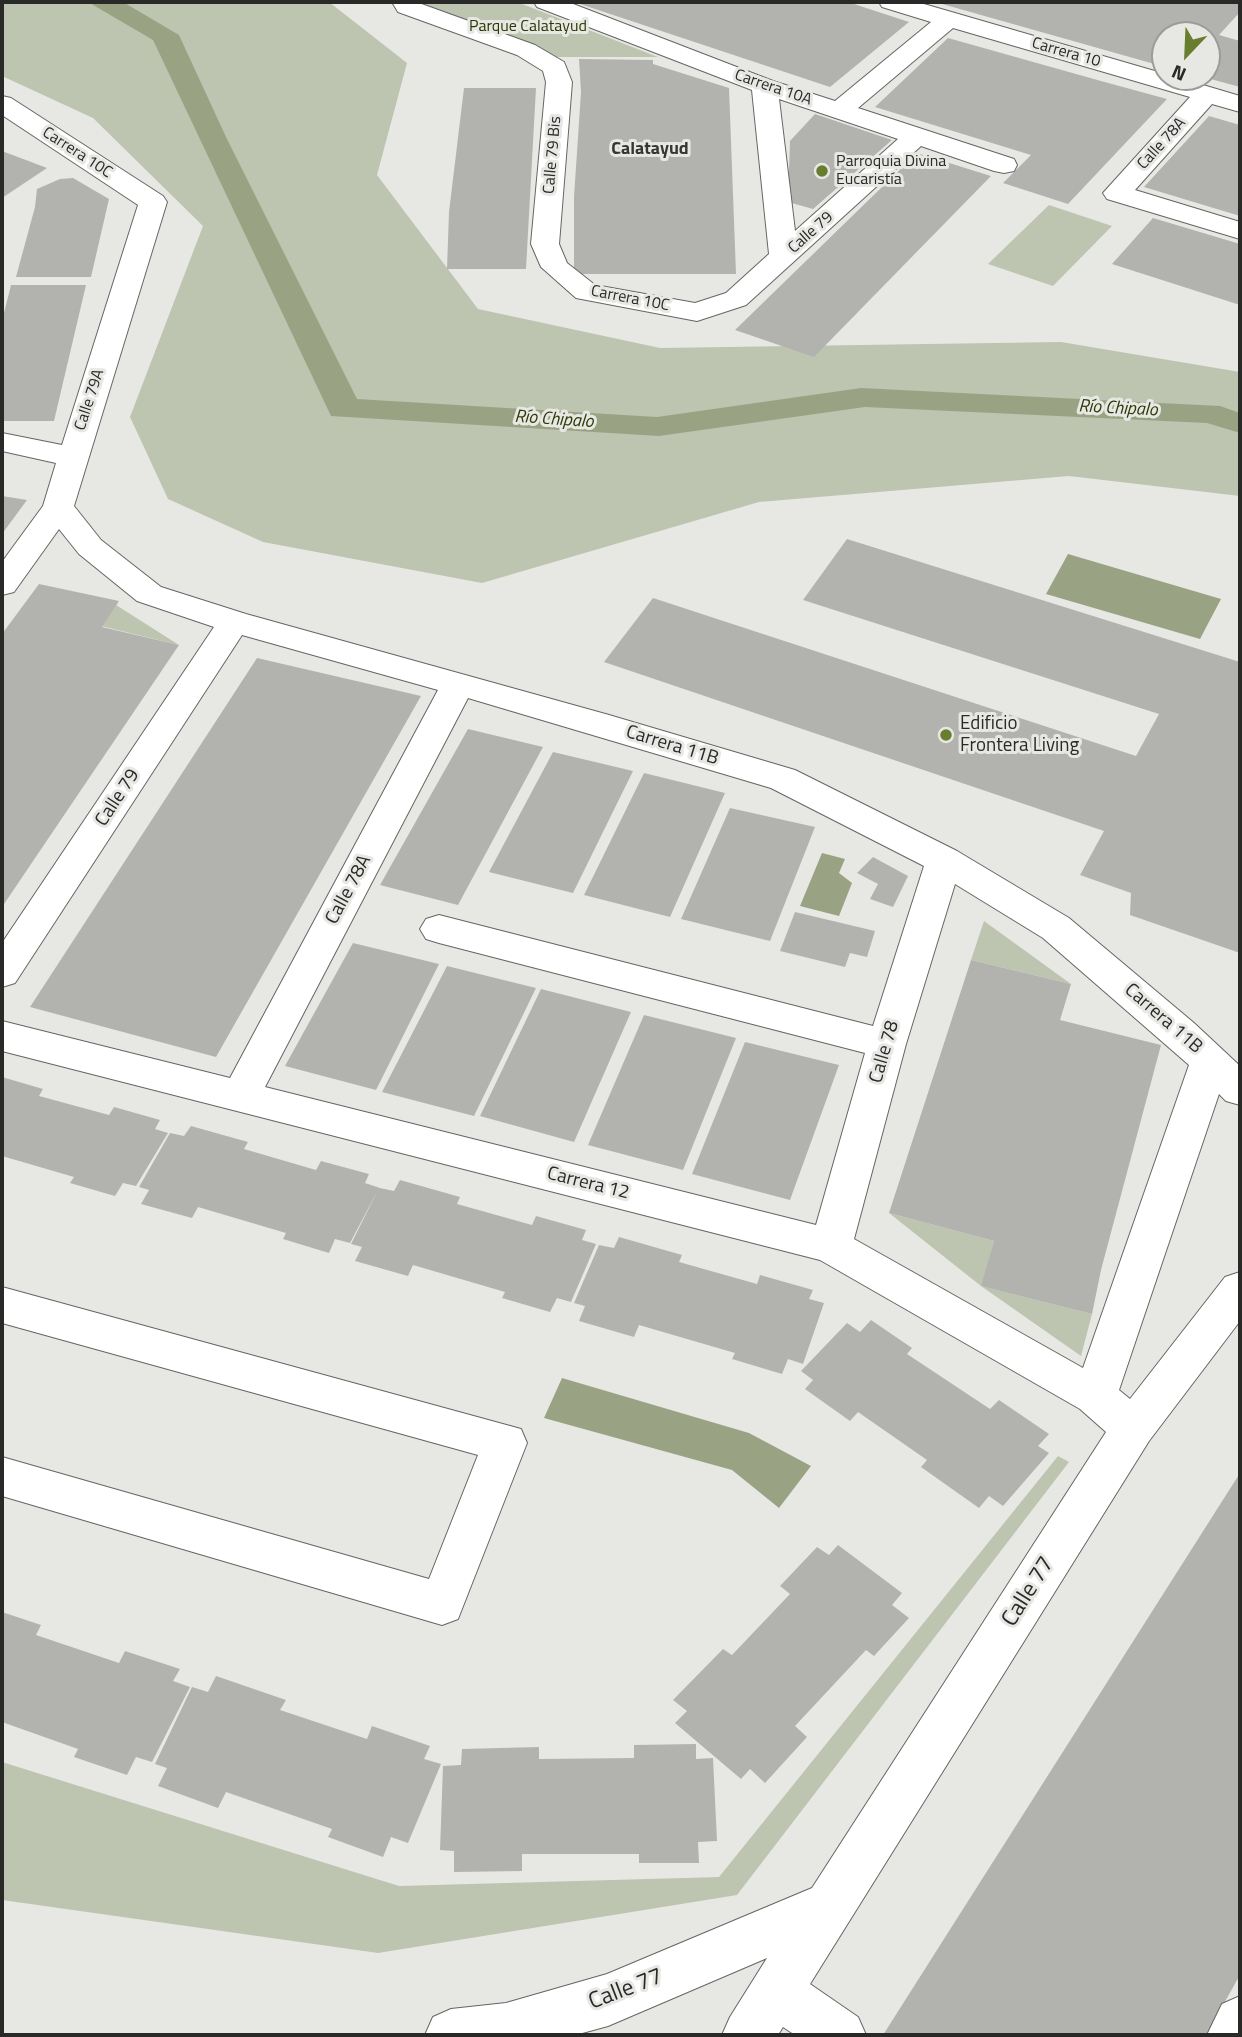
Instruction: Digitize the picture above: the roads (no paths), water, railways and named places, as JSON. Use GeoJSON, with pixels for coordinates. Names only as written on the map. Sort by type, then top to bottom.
{"type":"FeatureCollection","features":[{"type":"Feature","properties":{"kind":"street","name":"Calle 79 Bis"},"geometry":{"type":"LineString","coordinates":[[404,2],[407,6],[526,50],[555,67],[559,82],[545,244]]}},
{"type":"Feature","properties":{"kind":"street","name":"Carrera 10A"},"geometry":{"type":"LineString","coordinates":[[546,2],[764,86],[1004,165]]}},
{"type":"Feature","properties":{"kind":"street","name":"Carrera 10"},"geometry":{"type":"LineString","coordinates":[[891,2],[1240,104]]}},
{"type":"Feature","properties":{"kind":"street"},"geometry":{"type":"LineString","coordinates":[[768,114],[831,108],[948,20]]}},
{"type":"Feature","properties":{"kind":"street"},"geometry":{"type":"LineString","coordinates":[[764,86],[783,258]]}},
{"type":"Feature","properties":{"kind":"street","name":"Calle 78A"},"geometry":{"type":"LineString","coordinates":[[1207,94],[1117,193],[1240,231]]}},
{"type":"Feature","properties":{"kind":"street","name":"Carrera 10C"},"geometry":{"type":"LineString","coordinates":[[2,104],[153,202]]}},
{"type":"Feature","properties":{"kind":"street","name":"Calle 79"},"geometry":{"type":"LineString","coordinates":[[736,299],[916,137]]}},
{"type":"Feature","properties":{"kind":"street","name":"Calle 79A"},"geometry":{"type":"LineString","coordinates":[[2,585],[58,507],[153,202]]}},
{"type":"Feature","properties":{"kind":"street","name":"Carrera 10C"},"geometry":{"type":"LineString","coordinates":[[545,244],[555,267],[586,292],[697,312],[736,299]]}},
{"type":"Feature","properties":{"kind":"street"},"geometry":{"type":"LineString","coordinates":[[2,442],[72,457]]}},
{"type":"Feature","properties":{"kind":"street","name":"Carrera 11B"},"geometry":{"type":"LineString","coordinates":[[58,507],[90,547],[149,594],[234,622],[783,779],[944,860],[1056,928],[1180,1033],[1240,1090]]}},
{"type":"Feature","properties":{"kind":"street","name":"Calle 79"},"geometry":{"type":"LineString","coordinates":[[2,973],[234,622]]}},
{"type":"Feature","properties":{"kind":"street","name":"Calle 78A"},"geometry":{"type":"LineString","coordinates":[[240,1097],[458,684]]}},
{"type":"Feature","properties":{"kind":"street","name":"Calle 78"},"geometry":{"type":"LineString","coordinates":[[831,1246],[887,1044],[944,860]]}},
{"type":"Feature","properties":{"kind":"street"},"geometry":{"type":"LineString","coordinates":[[439,929],[887,1044]]}},
{"type":"Feature","properties":{"kind":"street","name":"Carrera 12"},"geometry":{"type":"LineString","coordinates":[[2,1037],[831,1246],[1094,1396],[1133,1428]]}},
{"type":"Feature","properties":{"kind":"street"},"geometry":{"type":"LineString","coordinates":[[1094,1396],[1210,1061]]}},
{"type":"Feature","properties":{"kind":"street","name":"Calle 77"},"geometry":{"type":"LineString","coordinates":[[748,2035],[1133,1428],[1240,1289]]}},
{"type":"Feature","properties":{"kind":"street"},"geometry":{"type":"LineString","coordinates":[[2,1305],[505,1443],[442,1604],[2,1477]]}},
{"type":"Feature","properties":{"kind":"street","name":"Calle 77"},"geometry":{"type":"LineString","coordinates":[[451,2035],[506,2029],[608,2000],[832,1905]]}},
{"type":"Feature","properties":{"kind":"street"},"geometry":{"type":"LineString","coordinates":[[775,1991],[840,2035]]}},
{"type":"Feature","properties":{"kind":"street"},"geometry":{"type":"LineString","coordinates":[[1233,2035],[1240,2022]]}},
{"type":"Feature","properties":{"kind":"water","name":"Río Chipalo"},"geometry":{"type":"Polygon","coordinates":[[[88,2],[123,2],[179,35],[226,137],[357,399],[657,417],[861,388],[1220,406],[1240,413],[1240,433],[1207,423],[865,407],[659,436],[331,416],[153,40],[88,2]]]}},
{"type":"Feature","properties":{"kind":"water"},"geometry":{"type":"Polygon","coordinates":[[[1068,554],[1221,599],[1200,639],[1046,594],[1068,554]]]}},
{"type":"Feature","properties":{"kind":"water"},"geometry":{"type":"Polygon","coordinates":[[[822,853],[845,859],[839,873],[852,883],[839,916],[800,906],[822,853]]]}},
{"type":"Feature","properties":{"kind":"water"},"geometry":{"type":"Polygon","coordinates":[[[562,1378],[749,1433],[811,1466],[779,1508],[732,1470],[544,1418],[562,1378]]]}},
{"type":"Feature","properties":{"kind":"place","name":"Parroquia Divina Eucaristía"},"geometry":{"type":"Point","coordinates":[822,171]}},
{"type":"Feature","properties":{"kind":"place","name":"Edificio Frontera Living"},"geometry":{"type":"Point","coordinates":[946,735]}},
{"type":"Feature","properties":{"kind":"district","name":"Calatayud"},"geometry":{"type":"Point","coordinates":[650,150]}},
{"type":"Feature","properties":{"kind":"park label","name":"Parque Calatayud"},"geometry":{"type":"Point","coordinates":[528,27]}}]}
